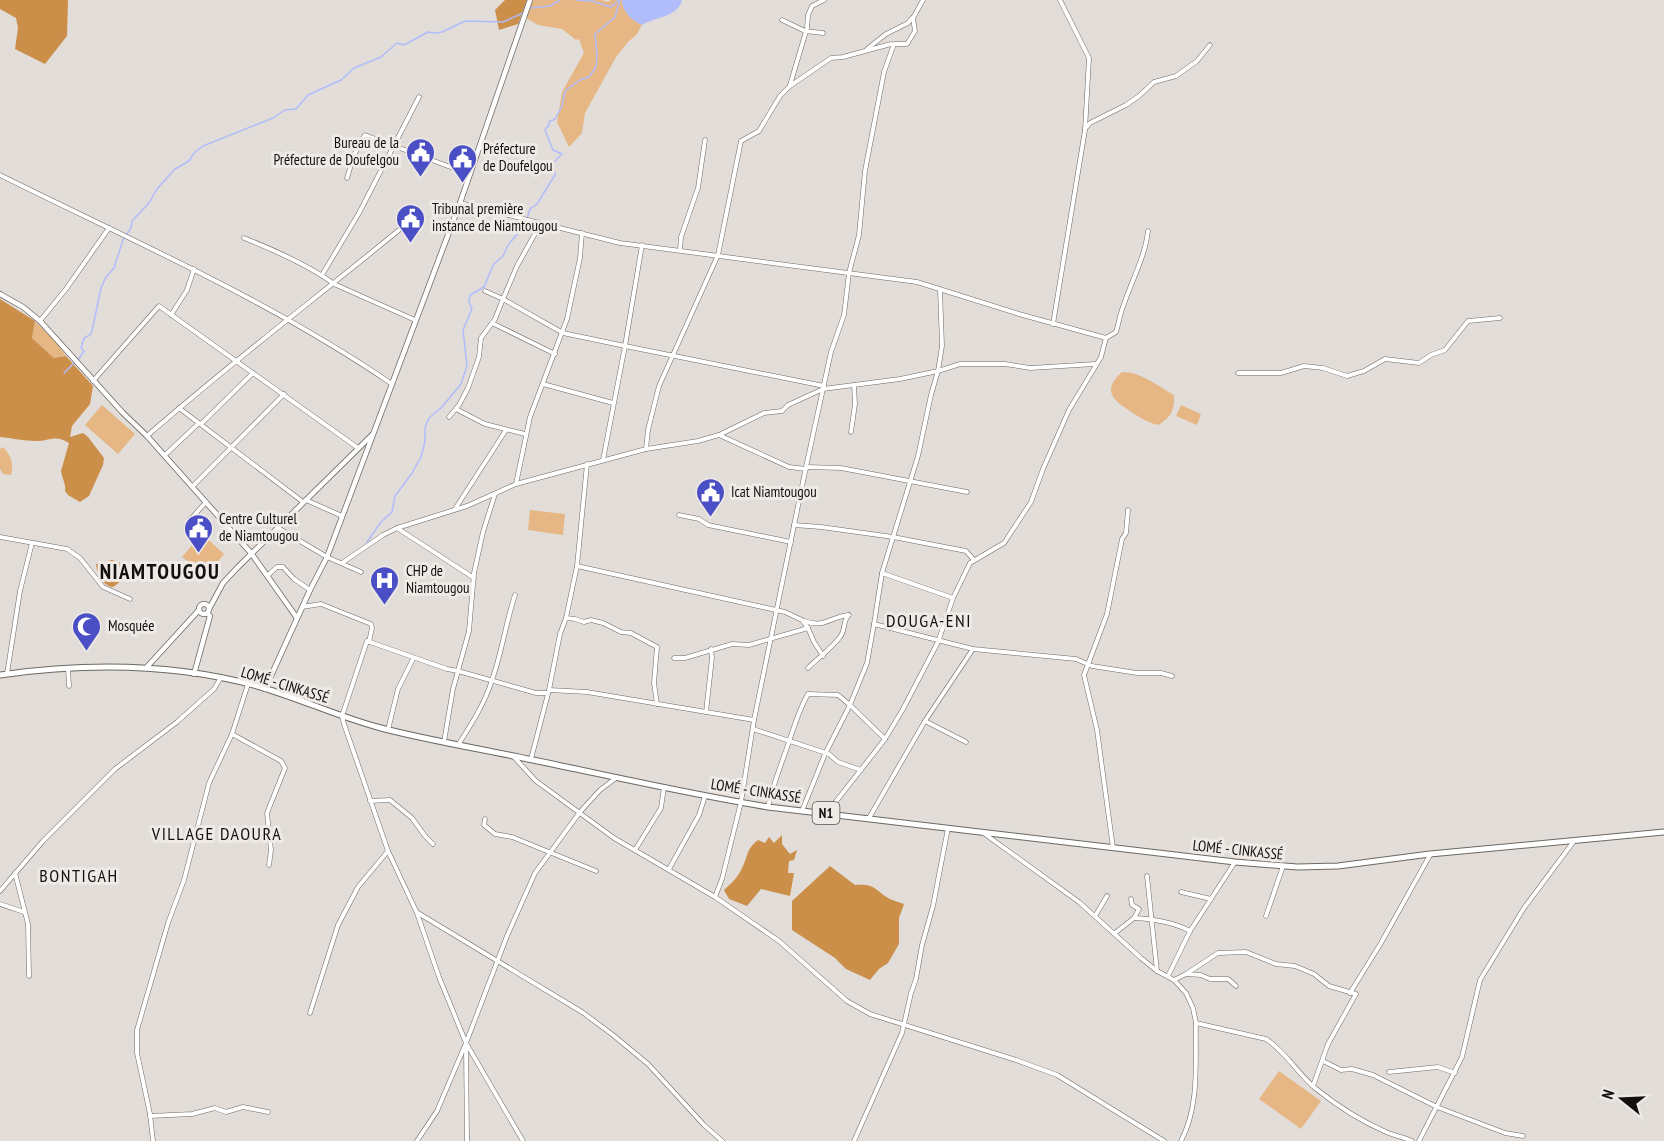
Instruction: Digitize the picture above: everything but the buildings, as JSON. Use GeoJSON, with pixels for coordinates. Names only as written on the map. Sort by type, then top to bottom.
{"type":"FeatureCollection","features":[{"type":"Feature","properties":{"kind":"highway","name":"LOMÉ - CINKASSÉ"},"geometry":{"type":"LineString","coordinates":[[3,675],[101,666],[146,668],[194,674],[248,684],[388,730],[705,796],[768,807],[1235,862],[1283,866],[1338,866],[1430,854],[1664,832]]}},
{"type":"Feature","properties":{"kind":"main road"},"geometry":{"type":"LineString","coordinates":[[265,689],[327,557],[460,203],[530,1]]}},
{"type":"Feature","properties":{"kind":"main road"},"geometry":{"type":"LineString","coordinates":[[0,294],[23,307],[40,321],[93,381],[165,455],[251,553],[297,618]]}},
{"type":"Feature","properties":{"kind":"main road"},"geometry":{"type":"LineString","coordinates":[[146,668],[203,604],[217,593],[251,553],[372,435]]}},
{"type":"Feature","properties":{"kind":"main road"},"geometry":{"type":"LineString","coordinates":[[199,610],[202,614],[208,611],[217,593]]}},
{"type":"Feature","properties":{"kind":"main road"},"geometry":{"type":"LineString","coordinates":[[194,674],[210,616],[203,604]]}},
{"type":"Feature","properties":{"kind":"street"},"geometry":{"type":"LineString","coordinates":[[790,86],[808,15],[812,6],[824,0]]}},
{"type":"Feature","properties":{"kind":"street"},"geometry":{"type":"LineString","coordinates":[[866,50],[886,34],[908,23],[923,0]]}},
{"type":"Feature","properties":{"kind":"street"},"geometry":{"type":"LineString","coordinates":[[1053,324],[1085,130],[1089,58],[1060,0]]}},
{"type":"Feature","properties":{"kind":"street"},"geometry":{"type":"LineString","coordinates":[[715,897],[722,879],[741,802],[754,720],[806,468],[831,352],[844,315],[849,273],[859,235],[865,171],[884,72],[894,44],[907,44],[915,31],[913,18]]}},
{"type":"Feature","properties":{"kind":"street"},"geometry":{"type":"LineString","coordinates":[[782,20],[805,31],[823,33]]}},
{"type":"Feature","properties":{"kind":"street"},"geometry":{"type":"LineString","coordinates":[[646,449],[648,430],[659,386],[718,255],[741,141],[759,131],[780,96],[790,86],[831,58],[891,44]]}},
{"type":"Feature","properties":{"kind":"street"},"geometry":{"type":"LineString","coordinates":[[1085,130],[1090,123],[1139,96],[1154,82],[1176,76],[1197,61],[1210,45]]}},
{"type":"Feature","properties":{"kind":"street"},"geometry":{"type":"LineString","coordinates":[[322,275],[359,213],[419,98]]}},
{"type":"Feature","properties":{"kind":"street"},"geometry":{"type":"LineString","coordinates":[[346,178],[354,155],[365,135],[470,174]]}},
{"type":"Feature","properties":{"kind":"street"},"geometry":{"type":"LineString","coordinates":[[680,250],[681,237],[698,188],[705,140]]}},
{"type":"Feature","properties":{"kind":"street"},"geometry":{"type":"LineString","coordinates":[[0,175],[194,269],[287,318],[392,384]]}},
{"type":"Feature","properties":{"kind":"street"},"geometry":{"type":"LineString","coordinates":[[460,203],[620,243],[917,282],[1107,339]]}},
{"type":"Feature","properties":{"kind":"street"},"geometry":{"type":"LineString","coordinates":[[449,417],[468,388],[479,357],[481,338],[492,323],[517,266],[541,223]]}},
{"type":"Feature","properties":{"kind":"street"},"geometry":{"type":"LineString","coordinates":[[40,321],[72,281],[109,228]]}},
{"type":"Feature","properties":{"kind":"street"},"geometry":{"type":"LineString","coordinates":[[147,436],[235,360],[334,284],[399,230]]}},
{"type":"Feature","properties":{"kind":"street"},"geometry":{"type":"LineString","coordinates":[[827,813],[885,739],[938,642],[953,598],[970,563],[1004,543],[1031,502],[1069,411],[1101,357],[1107,339],[1116,332],[1148,231]]}},
{"type":"Feature","properties":{"kind":"street"},"geometry":{"type":"LineString","coordinates":[[516,484],[530,417],[563,333],[580,258],[582,233]]}},
{"type":"Feature","properties":{"kind":"street"},"geometry":{"type":"LineString","coordinates":[[244,238],[322,275],[334,284],[415,320]]}},
{"type":"Feature","properties":{"kind":"street"},"geometry":{"type":"LineString","coordinates":[[603,460],[642,245]]}},
{"type":"Feature","properties":{"kind":"street"},"geometry":{"type":"LineString","coordinates":[[171,315],[187,290],[194,269]]}},
{"type":"Feature","properties":{"kind":"street"},"geometry":{"type":"LineString","coordinates":[[802,811],[825,754],[850,705],[867,663],[882,573],[910,481],[938,371],[942,346],[940,289]]}},
{"type":"Feature","properties":{"kind":"street"},"geometry":{"type":"LineString","coordinates":[[485,291],[503,298],[563,333],[823,388],[938,371],[960,364],[1005,364],[1030,368],[1095,364]]}},
{"type":"Feature","properties":{"kind":"street"},"geometry":{"type":"LineString","coordinates":[[93,381],[159,306],[358,448]]}},
{"type":"Feature","properties":{"kind":"street"},"geometry":{"type":"LineString","coordinates":[[1238,373],[1281,373],[1304,366],[1323,368],[1347,376],[1364,371],[1385,359],[1419,363],[1445,350],[1468,321],[1500,318]]}},
{"type":"Feature","properties":{"kind":"street"},"geometry":{"type":"LineString","coordinates":[[492,323],[555,354]]}},
{"type":"Feature","properties":{"kind":"street"},"geometry":{"type":"LineString","coordinates":[[165,455],[253,373]]}},
{"type":"Feature","properties":{"kind":"street"},"geometry":{"type":"LineString","coordinates":[[543,384],[613,403]]}},
{"type":"Feature","properties":{"kind":"street"},"geometry":{"type":"LineString","coordinates":[[851,432],[855,404],[854,385]]}},
{"type":"Feature","properties":{"kind":"street"},"geometry":{"type":"LineString","coordinates":[[342,563],[397,528],[455,510],[516,484],[646,449],[698,441],[719,435],[764,413],[782,411],[788,405],[823,388]]}},
{"type":"Feature","properties":{"kind":"street"},"geometry":{"type":"LineString","coordinates":[[193,486],[284,394]]}},
{"type":"Feature","properties":{"kind":"street"},"geometry":{"type":"LineString","coordinates":[[179,408],[304,501],[342,516]]}},
{"type":"Feature","properties":{"kind":"street"},"geometry":{"type":"LineString","coordinates":[[456,409],[485,424],[525,434]]}},
{"type":"Feature","properties":{"kind":"street"},"geometry":{"type":"LineString","coordinates":[[455,510],[506,430]]}},
{"type":"Feature","properties":{"kind":"street"},"geometry":{"type":"LineString","coordinates":[[719,435],[789,466],[841,468],[967,492]]}},
{"type":"Feature","properties":{"kind":"street"},"geometry":{"type":"LineString","coordinates":[[531,759],[549,692],[560,634],[566,618],[577,566],[587,464]]}},
{"type":"Feature","properties":{"kind":"street"},"geometry":{"type":"LineString","coordinates":[[444,742],[453,689],[469,631],[474,578],[483,532],[495,494]]}},
{"type":"Feature","properties":{"kind":"street"},"geometry":{"type":"LineString","coordinates":[[190,520],[207,501]]}},
{"type":"Feature","properties":{"kind":"street"},"geometry":{"type":"LineString","coordinates":[[1113,848],[1097,730],[1084,678],[1107,614],[1122,539],[1126,533],[1128,510]]}},
{"type":"Feature","properties":{"kind":"street"},"geometry":{"type":"LineString","coordinates":[[679,515],[699,519],[708,525],[791,542]]}},
{"type":"Feature","properties":{"kind":"street"},"geometry":{"type":"LineString","coordinates":[[794,525],[893,537],[966,551],[974,560]]}},
{"type":"Feature","properties":{"kind":"street"},"geometry":{"type":"LineString","coordinates":[[278,528],[327,557],[361,572]]}},
{"type":"Feature","properties":{"kind":"street"},"geometry":{"type":"LineString","coordinates":[[397,528],[474,578]]}},
{"type":"Feature","properties":{"kind":"street"},"geometry":{"type":"LineString","coordinates":[[0,537],[67,549],[80,558],[103,587],[130,599]]}},
{"type":"Feature","properties":{"kind":"street"},"geometry":{"type":"LineString","coordinates":[[3,675],[32,543]]}},
{"type":"Feature","properties":{"kind":"street"},"geometry":{"type":"LineString","coordinates":[[577,566],[778,610],[818,625],[826,624],[839,616],[849,615],[844,619],[843,634],[824,656],[817,658],[808,668]]}},
{"type":"Feature","properties":{"kind":"street"},"geometry":{"type":"LineString","coordinates":[[267,576],[277,567],[283,567],[294,579],[310,590]]}},
{"type":"Feature","properties":{"kind":"street"},"geometry":{"type":"LineString","coordinates":[[882,573],[953,598]]}},
{"type":"Feature","properties":{"kind":"street"},"geometry":{"type":"LineString","coordinates":[[458,745],[478,712],[492,681],[515,595]]}},
{"type":"Feature","properties":{"kind":"street"},"geometry":{"type":"LineString","coordinates":[[302,607],[321,604],[371,624],[369,642],[367,641],[342,716],[388,851],[417,913],[439,977],[466,1043],[523,1141]]}},
{"type":"Feature","properties":{"kind":"street"},"geometry":{"type":"LineString","coordinates":[[566,618],[603,623],[621,632],[631,633],[657,647],[654,683],[657,704]]}},
{"type":"Feature","properties":{"kind":"street"},"geometry":{"type":"LineString","coordinates":[[802,620],[824,656]]}},
{"type":"Feature","properties":{"kind":"street"},"geometry":{"type":"LineString","coordinates":[[874,624],[973,649],[1076,659],[1092,666],[1172,676]]}},
{"type":"Feature","properties":{"kind":"street"},"geometry":{"type":"LineString","coordinates":[[674,658],[686,657],[732,644],[749,645],[808,628]]}},
{"type":"Feature","properties":{"kind":"street"},"geometry":{"type":"LineString","coordinates":[[369,642],[413,659],[536,693],[587,692],[754,720]]}},
{"type":"Feature","properties":{"kind":"street"},"geometry":{"type":"LineString","coordinates":[[706,712],[711,649]]}},
{"type":"Feature","properties":{"kind":"street"},"geometry":{"type":"LineString","coordinates":[[869,818],[925,721],[973,649]]}},
{"type":"Feature","properties":{"kind":"street"},"geometry":{"type":"LineString","coordinates":[[388,730],[398,689],[413,659]]}},
{"type":"Feature","properties":{"kind":"street"},"geometry":{"type":"LineString","coordinates":[[68,668],[69,686]]}},
{"type":"Feature","properties":{"kind":"street"},"geometry":{"type":"LineString","coordinates":[[0,891],[61,823],[115,769],[207,696],[220,679]]}},
{"type":"Feature","properties":{"kind":"street"},"geometry":{"type":"LineString","coordinates":[[153,1141],[137,1053],[137,1030],[168,923],[184,880],[209,783],[232,734],[248,684]]}},
{"type":"Feature","properties":{"kind":"street"},"geometry":{"type":"LineString","coordinates":[[768,807],[798,710],[808,694],[838,696],[885,739]]}},
{"type":"Feature","properties":{"kind":"street"},"geometry":{"type":"LineString","coordinates":[[925,721],[966,742]]}},
{"type":"Feature","properties":{"kind":"street"},"geometry":{"type":"LineString","coordinates":[[753,729],[833,757],[838,762],[861,770]]}},
{"type":"Feature","properties":{"kind":"street"},"geometry":{"type":"LineString","coordinates":[[232,734],[281,761],[285,768],[267,813],[271,850],[269,865]]}},
{"type":"Feature","properties":{"kind":"street"},"geometry":{"type":"LineString","coordinates":[[513,756],[536,780],[614,838],[715,897],[779,941],[854,1006],[870,1014],[1057,1075],[1164,1141]]}},
{"type":"Feature","properties":{"kind":"street"},"geometry":{"type":"LineString","coordinates":[[417,1141],[437,1111],[507,936],[536,873],[580,812],[600,790],[616,778]]}},
{"type":"Feature","properties":{"kind":"street"},"geometry":{"type":"LineString","coordinates":[[635,850],[661,808],[664,787]]}},
{"type":"Feature","properties":{"kind":"street"},"geometry":{"type":"LineString","coordinates":[[669,869],[699,815],[705,796]]}},
{"type":"Feature","properties":{"kind":"street"},"geometry":{"type":"LineString","coordinates":[[370,801],[390,800],[412,818],[434,844]]}},
{"type":"Feature","properties":{"kind":"street"},"geometry":{"type":"LineString","coordinates":[[485,819],[484,825],[489,831],[512,837],[596,871]]}},
{"type":"Feature","properties":{"kind":"street"},"geometry":{"type":"LineString","coordinates":[[854,1141],[902,1033],[902,1024],[916,979],[922,945],[933,906],[948,828]]}},
{"type":"Feature","properties":{"kind":"street"},"geometry":{"type":"LineString","coordinates":[[981,832],[1079,902],[1157,971],[1174,980],[1186,993],[1193,1008],[1196,1023],[1194,1101],[1188,1128],[1181,1141]]}},
{"type":"Feature","properties":{"kind":"street"},"geometry":{"type":"LineString","coordinates":[[1419,1141],[1462,1057],[1480,980],[1524,908],[1574,841]]}},
{"type":"Feature","properties":{"kind":"street"},"geometry":{"type":"LineString","coordinates":[[310,1013],[338,925],[358,887],[388,851]]}},
{"type":"Feature","properties":{"kind":"street"},"geometry":{"type":"LineString","coordinates":[[1350,993],[1381,944],[1430,854]]}},
{"type":"Feature","properties":{"kind":"street"},"geometry":{"type":"LineString","coordinates":[[1168,976],[1191,931],[1235,862]]}},
{"type":"Feature","properties":{"kind":"street"},"geometry":{"type":"LineString","coordinates":[[1266,916],[1283,866]]}},
{"type":"Feature","properties":{"kind":"street"},"geometry":{"type":"LineString","coordinates":[[15,872],[29,944],[28,976]]}},
{"type":"Feature","properties":{"kind":"street"},"geometry":{"type":"LineString","coordinates":[[1147,876],[1157,971]]}},
{"type":"Feature","properties":{"kind":"street"},"geometry":{"type":"LineString","coordinates":[[1181,892],[1211,899]]}},
{"type":"Feature","properties":{"kind":"street"},"geometry":{"type":"LineString","coordinates":[[1095,916],[1107,896]]}},
{"type":"Feature","properties":{"kind":"street"},"geometry":{"type":"LineString","coordinates":[[1115,933],[1134,918],[1139,909],[1132,905],[1131,899]]}},
{"type":"Feature","properties":{"kind":"street"},"geometry":{"type":"LineString","coordinates":[[0,904],[24,912]]}},
{"type":"Feature","properties":{"kind":"street"},"geometry":{"type":"LineString","coordinates":[[417,913],[582,1012],[614,1035],[648,1064],[704,1125],[722,1141]]}},
{"type":"Feature","properties":{"kind":"street"},"geometry":{"type":"LineString","coordinates":[[1134,918],[1152,919],[1182,926],[1191,931]]}},
{"type":"Feature","properties":{"kind":"street"},"geometry":{"type":"LineString","coordinates":[[1174,980],[1218,953],[1246,952],[1276,963],[1294,966],[1314,974],[1329,986],[1356,994],[1328,1044],[1313,1086]]}},
{"type":"Feature","properties":{"kind":"street"},"geometry":{"type":"LineString","coordinates":[[1186,974],[1201,975],[1210,979],[1228,979],[1236,986]]}},
{"type":"Feature","properties":{"kind":"street"},"geometry":{"type":"LineString","coordinates":[[1196,1023],[1266,1039],[1275,1045],[1313,1086],[1338,1105],[1386,1132],[1412,1141]]}},
{"type":"Feature","properties":{"kind":"street"},"geometry":{"type":"LineString","coordinates":[[466,1043],[467,1141]]}},
{"type":"Feature","properties":{"kind":"street"},"geometry":{"type":"LineString","coordinates":[[1323,1061],[1341,1071],[1352,1069],[1373,1075],[1437,1107],[1505,1133],[1523,1136]]}},
{"type":"Feature","properties":{"kind":"street"},"geometry":{"type":"LineString","coordinates":[[1389,1072],[1438,1067],[1455,1073]]}},
{"type":"Feature","properties":{"kind":"street"},"geometry":{"type":"LineString","coordinates":[[150,1116],[192,1114],[214,1108],[226,1112],[243,1107],[267,1112]]}},
{"type":"Feature","properties":{"kind":"shaded area"},"geometry":{"type":"Polygon","coordinates":[[[0,0],[68,0],[67,36],[45,64],[15,49],[18,28],[16,18],[0,9],[0,0]]]}},
{"type":"Feature","properties":{"kind":"shaded area"},"geometry":{"type":"Polygon","coordinates":[[[505,0],[527,0],[518,24],[499,30],[495,10],[505,0]]]}},
{"type":"Feature","properties":{"kind":"shaded area"},"geometry":{"type":"Polygon","coordinates":[[[533,0],[601,0],[608,2],[622,0],[628,15],[642,25],[616,57],[585,113],[582,133],[569,147],[557,122],[562,92],[584,53],[579,39],[576,40],[562,29],[538,25],[526,18],[533,0]]]}},
{"type":"Feature","properties":{"kind":"shaded area"},"geometry":{"type":"Polygon","coordinates":[[[0,299],[35,321],[32,338],[54,358],[66,356],[93,386],[90,404],[72,426],[70,437],[83,433],[104,458],[89,496],[80,502],[65,491],[61,471],[69,443],[56,438],[27,441],[0,437],[0,299]]]}},
{"type":"Feature","properties":{"kind":"shaded area"},"geometry":{"type":"Polygon","coordinates":[[[35,321],[66,356],[54,358],[32,338],[35,321]]]}},
{"type":"Feature","properties":{"kind":"shaded area"},"geometry":{"type":"Polygon","coordinates":[[[1122,372],[1143,377],[1174,395],[1173,409],[1166,419],[1158,425],[1150,422],[1134,414],[1113,397],[1111,388],[1122,372]]]}},
{"type":"Feature","properties":{"kind":"shaded area"},"geometry":{"type":"Polygon","coordinates":[[[102,405],[135,434],[118,454],[85,425],[102,405]]]}},
{"type":"Feature","properties":{"kind":"shaded area"},"geometry":{"type":"Polygon","coordinates":[[[1181,405],[1201,414],[1197,425],[1176,416],[1181,405]]]}},
{"type":"Feature","properties":{"kind":"shaded area"},"geometry":{"type":"Polygon","coordinates":[[[3,447],[11,460],[11,475],[3,474],[0,469],[0,449],[3,447]]]}},
{"type":"Feature","properties":{"kind":"shaded area"},"geometry":{"type":"Polygon","coordinates":[[[530,510],[565,514],[563,535],[528,530],[530,510]]]}},
{"type":"Feature","properties":{"kind":"shaded area"},"geometry":{"type":"Polygon","coordinates":[[[202,534],[224,554],[216,564],[201,571],[182,557],[202,534]]]}},
{"type":"Feature","properties":{"kind":"shaded area"},"geometry":{"type":"Polygon","coordinates":[[[112,560],[119,562],[122,566],[121,581],[113,587],[101,579],[96,564],[112,560]]]}},
{"type":"Feature","properties":{"kind":"shaded area"},"geometry":{"type":"Polygon","coordinates":[[[782,835],[782,844],[790,854],[797,850],[794,860],[789,861],[788,873],[794,873],[790,896],[761,889],[747,906],[729,899],[724,890],[739,873],[751,846],[758,840],[765,843],[769,837],[774,843],[782,835]]]}},
{"type":"Feature","properties":{"kind":"shaded area"},"geometry":{"type":"Polygon","coordinates":[[[830,866],[855,885],[871,886],[890,899],[904,904],[899,918],[899,944],[888,963],[879,969],[870,980],[846,969],[835,958],[792,930],[792,901],[830,866]]]}},
{"type":"Feature","properties":{"kind":"shaded area"},"geometry":{"type":"Polygon","coordinates":[[[1279,1071],[1321,1101],[1301,1129],[1259,1099],[1279,1071]]]}},
{"type":"Feature","properties":{"kind":"water"},"geometry":{"type":"Polygon","coordinates":[[[622,0],[682,0],[676,10],[642,25],[628,15],[622,0]]]}},
{"type":"Feature","properties":{"kind":"waterway"},"geometry":{"type":"LineString","coordinates":[[530,8],[550,6],[560,0]]}},
{"type":"Feature","properties":{"kind":"waterway"},"geometry":{"type":"LineString","coordinates":[[576,0],[592,1],[611,7],[619,0]]}},
{"type":"Feature","properties":{"kind":"waterway"},"geometry":{"type":"LineString","coordinates":[[367,542],[381,522],[392,512],[395,496],[421,457],[425,428],[429,418],[441,408],[461,384],[467,366],[463,330],[472,309],[469,302],[470,295],[484,287],[493,265],[503,256],[508,245],[525,225],[530,209],[537,204],[555,175],[555,172],[550,171],[551,165],[562,154],[553,150],[545,130],[549,122],[555,119],[562,106],[565,91],[580,80],[589,77],[596,67],[595,34],[615,17],[620,0]]}},
{"type":"Feature","properties":{"kind":"waterway"},"geometry":{"type":"LineString","coordinates":[[78,360],[84,351],[81,348],[84,338],[92,331],[101,288],[106,277],[114,268],[132,221],[175,169],[189,161],[194,153],[203,146],[273,118],[285,110],[296,109],[308,95],[341,80],[354,68],[381,57],[397,43],[404,45],[428,32],[442,32],[465,21],[503,22],[523,13],[525,8]]}},
{"type":"Feature","properties":{"kind":"waterway"},"geometry":{"type":"LineString","coordinates":[[64,373],[74,363]]}},
{"type":"Feature","properties":{"kind":"place","name":"Bureau de la Préfecture de Doufelgou"},"geometry":{"type":"Point","coordinates":[420,178]}},
{"type":"Feature","properties":{"kind":"place","name":"Préfecture de Doufelgou"},"geometry":{"type":"Point","coordinates":[462,184]}},
{"type":"Feature","properties":{"kind":"place","name":"Tribunal première instance de Niamtougou"},"geometry":{"type":"Point","coordinates":[411,244]}},
{"type":"Feature","properties":{"kind":"place","name":"Icat Niamtougou"},"geometry":{"type":"Point","coordinates":[710,518]}},
{"type":"Feature","properties":{"kind":"place","name":"Centre Culturel de Niamtougou"},"geometry":{"type":"Point","coordinates":[198,554]}},
{"type":"Feature","properties":{"kind":"place","name":"CHP de Niamtougou"},"geometry":{"type":"Point","coordinates":[385,606]}},
{"type":"Feature","properties":{"kind":"place","name":"Mosquée"},"geometry":{"type":"Point","coordinates":[87,652]}},
{"type":"Feature","properties":{"kind":"district","name":"NIAMTOUGOU"},"geometry":{"type":"Point","coordinates":[160,572]}},
{"type":"Feature","properties":{"kind":"district","name":"DOUGA-ENI"},"geometry":{"type":"Point","coordinates":[929,621]}},
{"type":"Feature","properties":{"kind":"district","name":"VILLAGE DAOURA"},"geometry":{"type":"Point","coordinates":[217,834]}},
{"type":"Feature","properties":{"kind":"district","name":"BONTIGAH"},"geometry":{"type":"Point","coordinates":[79,876]}}]}
